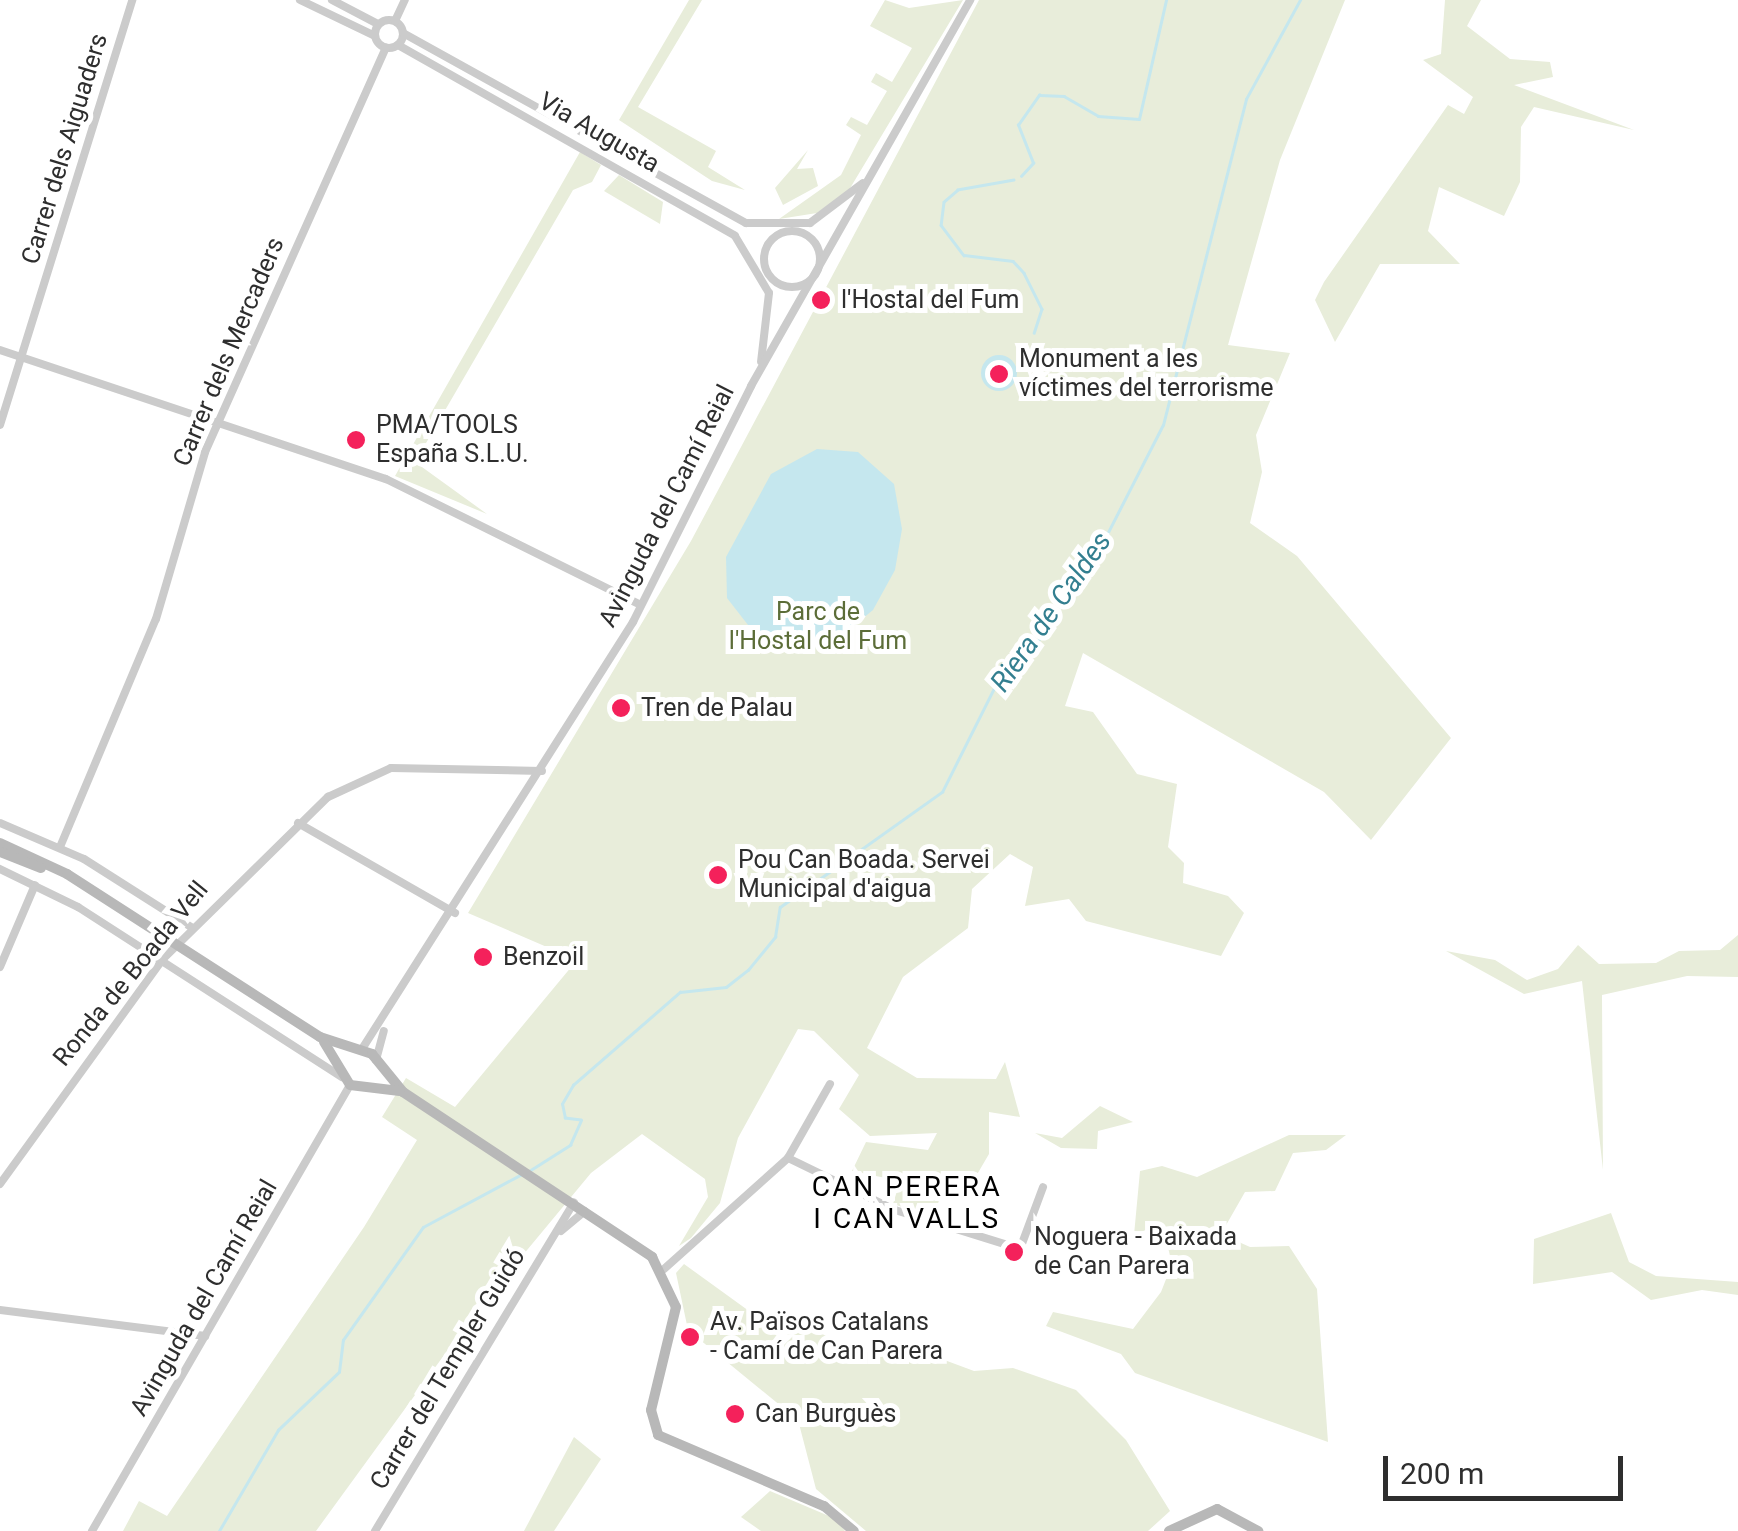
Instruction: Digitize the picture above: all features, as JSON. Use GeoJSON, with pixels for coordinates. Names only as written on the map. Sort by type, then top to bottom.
{"type":"FeatureCollection","features":[{"type":"Feature","properties":{"kind":"main road"},"geometry":{"type":"LineString","coordinates":[[0,843],[92,890],[320,1037],[358,1050],[403,1092],[586,1211],[664,1269],[676,1317],[651,1410],[658,1434],[824,1506],[854,1531]]}},
{"type":"Feature","properties":{"kind":"main road"},"geometry":{"type":"LineString","coordinates":[[0,852],[92,890]]}},
{"type":"Feature","properties":{"kind":"main road"},"geometry":{"type":"LineString","coordinates":[[320,1037],[344,1076],[366,1086],[403,1092]]}},
{"type":"Feature","properties":{"kind":"main road"},"geometry":{"type":"LineString","coordinates":[[344,1076],[358,1050]]}},
{"type":"Feature","properties":{"kind":"main road"},"geometry":{"type":"LineString","coordinates":[[366,1086],[377,1065]]}},
{"type":"Feature","properties":{"kind":"main road"},"geometry":{"type":"LineString","coordinates":[[1169,1531],[1216,1509],[1258,1531]]}},
{"type":"Feature","properties":{"kind":"street","name":"Carrer dels Aiguaders"},"geometry":{"type":"LineString","coordinates":[[0,425],[132,0]]}},
{"type":"Feature","properties":{"kind":"street"},"geometry":{"type":"LineString","coordinates":[[300,0],[374,36],[386,48],[398,45],[403,33],[395,21]]}},
{"type":"Feature","properties":{"kind":"street"},"geometry":{"type":"LineString","coordinates":[[332,0],[378,24],[395,21]]}},
{"type":"Feature","properties":{"kind":"street"},"geometry":{"type":"LineString","coordinates":[[395,21],[404,0]]}},
{"type":"Feature","properties":{"kind":"street","name":"Avinguda del Camí Reial"},"geometry":{"type":"LineString","coordinates":[[358,1050],[387,1022],[641,605],[751,386],[970,0]]}},
{"type":"Feature","properties":{"kind":"street"},"geometry":{"type":"LineString","coordinates":[[374,36],[378,24]]}},
{"type":"Feature","properties":{"kind":"street","name":"Via Augusta"},"geometry":{"type":"LineString","coordinates":[[403,33],[746,223],[789,226],[832,213],[873,172]]}},
{"type":"Feature","properties":{"kind":"street","name":"Via Augusta"},"geometry":{"type":"LineString","coordinates":[[398,45],[718,224],[764,276]]}},
{"type":"Feature","properties":{"kind":"street","name":"Carrer dels Mercaders"},"geometry":{"type":"LineString","coordinates":[[60,847],[156,619],[222,421],[386,48]]}},
{"type":"Feature","properties":{"kind":"street"},"geometry":{"type":"LineString","coordinates":[[751,386],[772,324],[764,276],[768,250],[789,226],[816,241],[818,271],[788,289],[764,276]]}},
{"type":"Feature","properties":{"kind":"street"},"geometry":{"type":"LineString","coordinates":[[0,350],[222,421],[386,479],[641,605]]}},
{"type":"Feature","properties":{"kind":"street","name":"Ronda de Boada Vell"},"geometry":{"type":"LineString","coordinates":[[0,1184],[162,960],[298,823],[342,787],[391,768],[542,771]]}},
{"type":"Feature","properties":{"kind":"street"},"geometry":{"type":"LineString","coordinates":[[0,823],[60,847],[191,927]]}},
{"type":"Feature","properties":{"kind":"street"},"geometry":{"type":"LineString","coordinates":[[298,823],[454,913]]}},
{"type":"Feature","properties":{"kind":"street"},"geometry":{"type":"LineString","coordinates":[[0,869],[35,885],[162,960],[344,1076]]}},
{"type":"Feature","properties":{"kind":"street"},"geometry":{"type":"LineString","coordinates":[[0,967],[35,885]]}},
{"type":"Feature","properties":{"kind":"street","name":"Avinguda del Camí Reial"},"geometry":{"type":"LineString","coordinates":[[377,1065],[387,1022]]}},
{"type":"Feature","properties":{"kind":"street","name":"Avinguda del Camí Reial"},"geometry":{"type":"LineString","coordinates":[[92,1531],[205,1336],[344,1076]]}},
{"type":"Feature","properties":{"kind":"street"},"geometry":{"type":"LineString","coordinates":[[664,1269],[788,1158],[830,1084]]}},
{"type":"Feature","properties":{"kind":"street"},"geometry":{"type":"LineString","coordinates":[[788,1158],[894,1210],[1020,1250],[1044,1187]]}},
{"type":"Feature","properties":{"kind":"street","name":"Carrer del Templer Guidó"},"geometry":{"type":"LineString","coordinates":[[375,1531],[535,1260],[561,1231],[574,1203]]}},
{"type":"Feature","properties":{"kind":"street","name":"Carrer del Templer Guidó"},"geometry":{"type":"LineString","coordinates":[[561,1231],[576,1224],[586,1211]]}},
{"type":"Feature","properties":{"kind":"street","name":"Carrer del Templer Guidó"},"geometry":{"type":"LineString","coordinates":[[576,1224],[608,1226]]}},
{"type":"Feature","properties":{"kind":"street"},"geometry":{"type":"LineString","coordinates":[[0,1310],[205,1336]]}},
{"type":"Feature","properties":{"kind":"green space"},"geometry":{"type":"Polygon","coordinates":[[[689,0],[702,0],[638,107],[716,151],[708,167],[745,190],[712,181],[619,120],[689,0]]]}},
{"type":"Feature","properties":{"kind":"green space"},"geometry":{"type":"Polygon","coordinates":[[[885,0],[909,8],[963,0],[849,190],[817,213],[779,219],[841,175],[861,135],[846,125],[851,117],[867,125],[887,91],[871,82],[876,73],[892,82],[912,48],[870,26],[885,0]]]}},
{"type":"Feature","properties":{"kind":"green space","name":"Parc de l'Hostal del Fum"},"geometry":{"type":"Polygon","coordinates":[[[979,0],[1345,0],[1280,160],[1228,345],[1290,353],[1256,435],[1262,472],[1250,523],[1297,556],[1451,738],[1371,840],[1324,792],[1083,653],[1065,706],[1093,712],[1137,774],[1177,784],[1168,847],[1184,863],[1183,883],[1228,896],[1244,913],[1221,956],[1086,921],[1069,899],[1025,906],[1033,867],[1010,854],[972,889],[968,928],[903,977],[867,1048],[917,1078],[996,1079],[1005,1062],[1020,1117],[989,1112],[989,1154],[965,1195],[943,1187],[934,1217],[893,1204],[900,1181],[852,1171],[866,1142],[928,1150],[937,1133],[870,1136],[839,1109],[859,1075],[814,1031],[798,1029],[738,1138],[720,1203],[691,1238],[679,1246],[708,1197],[705,1179],[642,1134],[591,1173],[474,1314],[316,1531],[123,1531],[139,1501],[167,1516],[364,1227],[417,1140],[382,1117],[406,1078],[455,1107],[577,960],[468,913],[691,541],[979,0]]]}},
{"type":"Feature","properties":{"kind":"green space"},"geometry":{"type":"Polygon","coordinates":[[[1445,0],[1481,0],[1467,26],[1510,59],[1550,62],[1553,77],[1514,85],[1634,130],[1534,107],[1521,127],[1520,182],[1504,216],[1439,187],[1428,231],[1460,264],[1380,264],[1335,342],[1315,300],[1324,282],[1448,105],[1464,114],[1473,97],[1423,60],[1441,54],[1445,0]]]}},
{"type":"Feature","properties":{"kind":"green space"},"geometry":{"type":"Polygon","coordinates":[[[808,150],[797,169],[813,168],[818,186],[783,205],[775,188],[808,150]]]}},
{"type":"Feature","properties":{"kind":"green space"},"geometry":{"type":"Polygon","coordinates":[[[580,152],[601,165],[592,182],[573,190],[415,462],[487,514],[395,476],[580,152]]]}},
{"type":"Feature","properties":{"kind":"green space"},"geometry":{"type":"Polygon","coordinates":[[[619,175],[663,202],[660,224],[604,191],[619,175]]]}},
{"type":"Feature","properties":{"kind":"green space"},"geometry":{"type":"Polygon","coordinates":[[[1738,935],[1738,977],[1687,976],[1602,995],[1603,1170],[1582,981],[1524,994],[1446,951],[1495,960],[1527,980],[1558,969],[1578,945],[1599,964],[1656,963],[1679,951],[1720,950],[1738,935]]]}},
{"type":"Feature","properties":{"kind":"green space"},"geometry":{"type":"Polygon","coordinates":[[[1100,1106],[1133,1122],[1098,1131],[1097,1149],[1061,1148],[1035,1133],[1062,1138],[1100,1106]]]}},
{"type":"Feature","properties":{"kind":"green space"},"geometry":{"type":"Polygon","coordinates":[[[1289,1135],[1346,1135],[1326,1150],[1293,1153],[1275,1191],[1245,1192],[1221,1234],[1250,1247],[1289,1246],[1317,1289],[1328,1442],[1135,1373],[1121,1354],[1046,1326],[1053,1312],[1133,1329],[1161,1292],[1172,1264],[1162,1223],[1134,1235],[1140,1171],[1162,1166],[1197,1177],[1289,1135]]]}},
{"type":"Feature","properties":{"kind":"green space"},"geometry":{"type":"Polygon","coordinates":[[[1611,1213],[1629,1262],[1656,1276],[1738,1282],[1738,1295],[1702,1290],[1651,1300],[1612,1272],[1533,1284],[1534,1239],[1611,1213]]]}},
{"type":"Feature","properties":{"kind":"green space"},"geometry":{"type":"Polygon","coordinates":[[[684,1264],[749,1311],[783,1313],[856,1352],[931,1355],[974,1371],[1013,1368],[1076,1390],[1126,1440],[1170,1511],[1148,1531],[866,1531],[816,1489],[798,1420],[688,1330],[676,1273],[684,1264]]]}},
{"type":"Feature","properties":{"kind":"green space"},"geometry":{"type":"Polygon","coordinates":[[[574,1437],[601,1459],[554,1531],[524,1531],[574,1437]]]}},
{"type":"Feature","properties":{"kind":"green space"},"geometry":{"type":"Polygon","coordinates":[[[770,1491],[836,1519],[845,1531],[761,1531],[741,1517],[770,1491]]]}},
{"type":"Feature","properties":{"kind":"water"},"geometry":{"type":"Polygon","coordinates":[[[999,355],[1012,360],[1017,373],[1012,386],[999,391],[986,386],[981,373],[986,360],[999,355]]]}},
{"type":"Feature","properties":{"kind":"water"},"geometry":{"type":"Polygon","coordinates":[[[817,449],[858,452],[894,484],[902,529],[895,570],[873,610],[840,637],[805,650],[762,643],[727,598],[726,557],[771,474],[817,449]]]}},
{"type":"Feature","properties":{"kind":"waterway"},"geometry":{"type":"LineString","coordinates":[[1021,176],[1033,163],[1018,125],[1039,95],[1064,96],[1098,116],[1139,119],[1166,0]]}},
{"type":"Feature","properties":{"kind":"waterway","name":"Riera de Caldes"},"geometry":{"type":"LineString","coordinates":[[529,1171],[570,1145],[581,1120],[565,1118],[562,1104],[573,1085],[680,992],[726,987],[748,970],[775,937],[780,907],[942,792],[1001,674],[1020,648],[1035,645],[1103,542],[1163,425],[1246,99],[1300,0]]}},
{"type":"Feature","properties":{"kind":"waterway"},"geometry":{"type":"LineString","coordinates":[[1014,180],[958,190],[944,202],[941,225],[964,255],[1013,261],[1024,273],[1042,309],[1034,333]]}},
{"type":"Feature","properties":{"kind":"waterway","name":"Riera de Caldes"},"geometry":{"type":"LineString","coordinates":[[219,1531],[278,1430],[339,1372],[343,1340],[423,1227],[522,1174]]}},
{"type":"Feature","properties":{"kind":"place","name":"l'Hostal del Fum"},"geometry":{"type":"Point","coordinates":[821,300]}},
{"type":"Feature","properties":{"kind":"place","name":"Monument a les víctimes del terrorisme"},"geometry":{"type":"Point","coordinates":[999,374]}},
{"type":"Feature","properties":{"kind":"place","name":"PMA/TOOLS España S.L.U."},"geometry":{"type":"Point","coordinates":[356,440]}},
{"type":"Feature","properties":{"kind":"place","name":"Tren de Palau"},"geometry":{"type":"Point","coordinates":[621,708]}},
{"type":"Feature","properties":{"kind":"place","name":"Pou Can Boada. Servei Municipal d'aigua"},"geometry":{"type":"Point","coordinates":[718,875]}},
{"type":"Feature","properties":{"kind":"place","name":"Benzoil"},"geometry":{"type":"Point","coordinates":[483,957]}},
{"type":"Feature","properties":{"kind":"place","name":"Noguera - Baixada de Can Parera"},"geometry":{"type":"Point","coordinates":[1014,1252]}},
{"type":"Feature","properties":{"kind":"place","name":"Av. Països Catalans - Camí de Can Parera"},"geometry":{"type":"Point","coordinates":[690,1337]}},
{"type":"Feature","properties":{"kind":"place","name":"Can Burguès"},"geometry":{"type":"Point","coordinates":[735,1414]}},
{"type":"Feature","properties":{"kind":"district","name":"CAN PERERA I CAN VALLS"},"geometry":{"type":"Point","coordinates":[907,1203]}}]}
